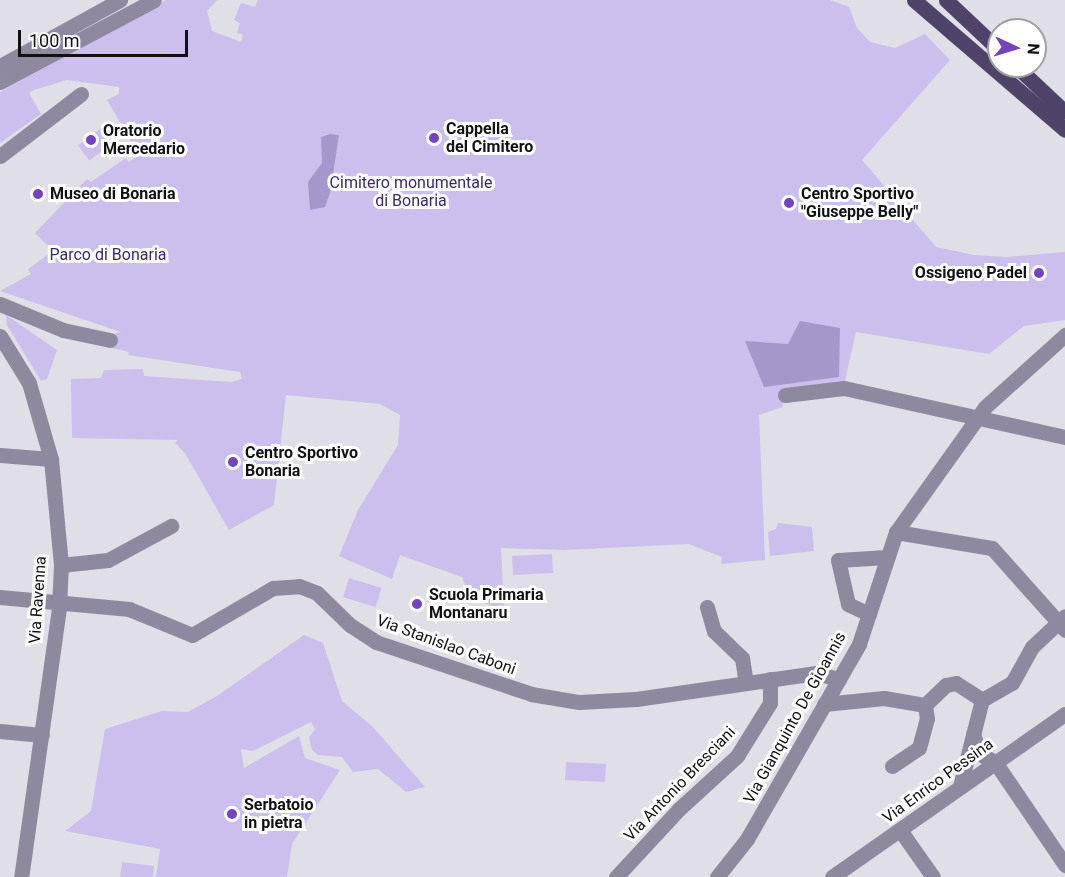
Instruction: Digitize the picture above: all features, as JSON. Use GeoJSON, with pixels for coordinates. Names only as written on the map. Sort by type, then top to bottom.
{"type":"FeatureCollection","features":[{"type":"Feature","properties":{"kind":"main road"},"geometry":{"type":"LineString","coordinates":[[914,0],[930,5],[1065,130]]}},
{"type":"Feature","properties":{"kind":"main road"},"geometry":{"type":"LineString","coordinates":[[946,0],[987,39]]}},
{"type":"Feature","properties":{"kind":"main road"},"geometry":{"type":"LineString","coordinates":[[1029,78],[1065,112]]}},
{"type":"Feature","properties":{"kind":"street"},"geometry":{"type":"LineString","coordinates":[[0,66],[120,0]]}},
{"type":"Feature","properties":{"kind":"street"},"geometry":{"type":"LineString","coordinates":[[0,82],[154,0]]}},
{"type":"Feature","properties":{"kind":"street"},"geometry":{"type":"LineString","coordinates":[[0,156],[81,94]]}},
{"type":"Feature","properties":{"kind":"street"},"geometry":{"type":"LineString","coordinates":[[0,304],[63,330],[110,340]]}},
{"type":"Feature","properties":{"kind":"street","name":"Via Gianquinto De Gioannis"},"geometry":{"type":"LineString","coordinates":[[717,877],[747,839],[859,644],[896,532],[976,419],[1065,335]]}},
{"type":"Feature","properties":{"kind":"street","name":"Via Ravenna"},"geometry":{"type":"LineString","coordinates":[[0,336],[29,383],[51,459],[61,565],[59,603],[22,876]]}},
{"type":"Feature","properties":{"kind":"street"},"geometry":{"type":"LineString","coordinates":[[785,395],[844,388],[1065,437]]}},
{"type":"Feature","properties":{"kind":"street"},"geometry":{"type":"LineString","coordinates":[[0,455],[51,459]]}},
{"type":"Feature","properties":{"kind":"street"},"geometry":{"type":"LineString","coordinates":[[61,565],[108,560],[171,526]]}},
{"type":"Feature","properties":{"kind":"street"},"geometry":{"type":"LineString","coordinates":[[896,532],[992,548],[1063,623],[1032,647],[1012,683],[982,700],[960,786]]}},
{"type":"Feature","properties":{"kind":"street"},"geometry":{"type":"LineString","coordinates":[[869,614],[848,604],[838,560],[888,557]]}},
{"type":"Feature","properties":{"kind":"street","name":"Via Stanislao Caboni"},"geometry":{"type":"LineString","coordinates":[[59,603],[129,609],[192,635],[273,588],[299,586],[316,593],[350,625],[375,642],[554,699],[608,702],[816,674],[839,679]]}},
{"type":"Feature","properties":{"kind":"street"},"geometry":{"type":"LineString","coordinates":[[0,597],[59,603]]}},
{"type":"Feature","properties":{"kind":"street"},"geometry":{"type":"LineString","coordinates":[[706,607],[714,631],[742,658],[746,682]]}},
{"type":"Feature","properties":{"kind":"street","name":"Via Antonio Bresciani"},"geometry":{"type":"LineString","coordinates":[[616,877],[679,809],[737,756],[770,703],[770,679]]}},
{"type":"Feature","properties":{"kind":"street"},"geometry":{"type":"LineString","coordinates":[[892,766],[919,748],[927,719],[926,705],[946,685],[956,683],[982,700]]}},
{"type":"Feature","properties":{"kind":"street"},"geometry":{"type":"LineString","coordinates":[[824,704],[884,698],[926,705]]}},
{"type":"Feature","properties":{"kind":"street","name":"Via Enrico Pessina"},"geometry":{"type":"LineString","coordinates":[[832,877],[1065,714]]}},
{"type":"Feature","properties":{"kind":"street"},"geometry":{"type":"LineString","coordinates":[[0,731],[42,735]]}},
{"type":"Feature","properties":{"kind":"street"},"geometry":{"type":"LineString","coordinates":[[973,734],[980,754],[995,762],[1065,865]]}},
{"type":"Feature","properties":{"kind":"street"},"geometry":{"type":"LineString","coordinates":[[900,830],[933,877]]}},
{"type":"Feature","properties":{"kind":"street"},"geometry":{"type":"LineString","coordinates":[[1058,877],[1065,872]]}},
{"type":"Feature","properties":{"kind":"green space"},"geometry":{"type":"Polygon","coordinates":[[[166,0],[217,0],[207,11],[212,31],[241,42],[243,35],[237,33],[240,23],[234,20],[241,3],[255,7],[258,0],[830,0],[849,7],[857,28],[870,42],[895,48],[925,34],[950,60],[862,160],[936,247],[974,255],[1006,257],[1065,252],[1065,320],[1024,326],[989,354],[856,332],[845,381],[782,390],[783,407],[759,415],[765,560],[721,564],[722,557],[689,544],[564,550],[501,548],[504,610],[470,598],[462,577],[400,555],[392,579],[339,556],[358,510],[398,445],[400,415],[380,404],[286,395],[274,505],[229,530],[185,453],[175,443],[178,440],[72,438],[71,379],[101,378],[104,370],[143,369],[144,376],[231,382],[242,379],[240,372],[128,355],[129,352],[108,347],[113,334],[121,332],[0,291],[31,274],[28,269],[53,251],[35,233],[87,179],[91,182],[126,158],[129,162],[139,155],[107,100],[119,94],[119,87],[67,80],[34,90],[29,93],[41,114],[0,143],[0,92],[166,0]]]}},
{"type":"Feature","properties":{"kind":"green space"},"geometry":{"type":"Polygon","coordinates":[[[103,127],[114,142],[89,161],[78,145],[103,127]]]}},
{"type":"Feature","properties":{"kind":"green space"},"geometry":{"type":"Polygon","coordinates":[[[6,315],[57,350],[47,379],[41,381],[7,325],[6,315]]]}},
{"type":"Feature","properties":{"kind":"green space"},"geometry":{"type":"Polygon","coordinates":[[[778,523],[812,527],[814,551],[770,556],[768,532],[776,529],[778,523]]]}},
{"type":"Feature","properties":{"kind":"green space"},"geometry":{"type":"Polygon","coordinates":[[[552,554],[553,573],[513,575],[512,556],[552,554]]]}},
{"type":"Feature","properties":{"kind":"green space"},"geometry":{"type":"Polygon","coordinates":[[[349,578],[382,588],[376,607],[343,597],[349,578]]]}},
{"type":"Feature","properties":{"kind":"green space"},"geometry":{"type":"Polygon","coordinates":[[[304,635],[323,643],[342,701],[373,727],[425,787],[406,792],[378,769],[353,772],[342,757],[318,755],[312,750],[309,737],[315,729],[311,722],[253,751],[241,749],[244,768],[299,736],[305,758],[340,770],[292,844],[287,877],[156,877],[160,849],[65,831],[91,811],[105,729],[162,711],[188,712],[217,696],[304,635]]]}},
{"type":"Feature","properties":{"kind":"green space"},"geometry":{"type":"Polygon","coordinates":[[[566,762],[606,764],[605,782],[565,780],[566,762]]]}},
{"type":"Feature","properties":{"kind":"green space"},"geometry":{"type":"Polygon","coordinates":[[[122,862],[154,866],[153,877],[120,877],[122,862]]]}},
{"type":"Feature","properties":{"kind":"shaded area"},"geometry":{"type":"Polygon","coordinates":[[[330,134],[339,135],[330,193],[325,207],[310,210],[308,182],[322,163],[321,137],[330,134]]]}},
{"type":"Feature","properties":{"kind":"shaded area"},"geometry":{"type":"Polygon","coordinates":[[[800,321],[840,328],[839,377],[764,387],[745,341],[788,344],[800,321]]]}},
{"type":"Feature","properties":{"kind":"place","name":"Cappella del Cimitero"},"geometry":{"type":"Point","coordinates":[434,138]}},
{"type":"Feature","properties":{"kind":"place","name":"Oratorio Mercedario"},"geometry":{"type":"Point","coordinates":[91,140]}},
{"type":"Feature","properties":{"kind":"place","name":"Museo di Bonaria"},"geometry":{"type":"Point","coordinates":[38,194]}},
{"type":"Feature","properties":{"kind":"place","name":"Centro Sportivo \"Giuseppe Belly\""},"geometry":{"type":"Point","coordinates":[789,203]}},
{"type":"Feature","properties":{"kind":"place","name":"Ossigeno Padel"},"geometry":{"type":"Point","coordinates":[1039,273]}},
{"type":"Feature","properties":{"kind":"place","name":"Centro Sportivo Bonaria"},"geometry":{"type":"Point","coordinates":[233,462]}},
{"type":"Feature","properties":{"kind":"place","name":"Scuola Primaria Montanaru"},"geometry":{"type":"Point","coordinates":[417,604]}},
{"type":"Feature","properties":{"kind":"place","name":"Serbatoio in pietra"},"geometry":{"type":"Point","coordinates":[232,814]}},
{"type":"Feature","properties":{"kind":"park label","name":"Cimitero monumentale di Bonaria"},"geometry":{"type":"Point","coordinates":[411,192]}},
{"type":"Feature","properties":{"kind":"park label","name":"Parco di Bonaria"},"geometry":{"type":"Point","coordinates":[108,255]}}]}
